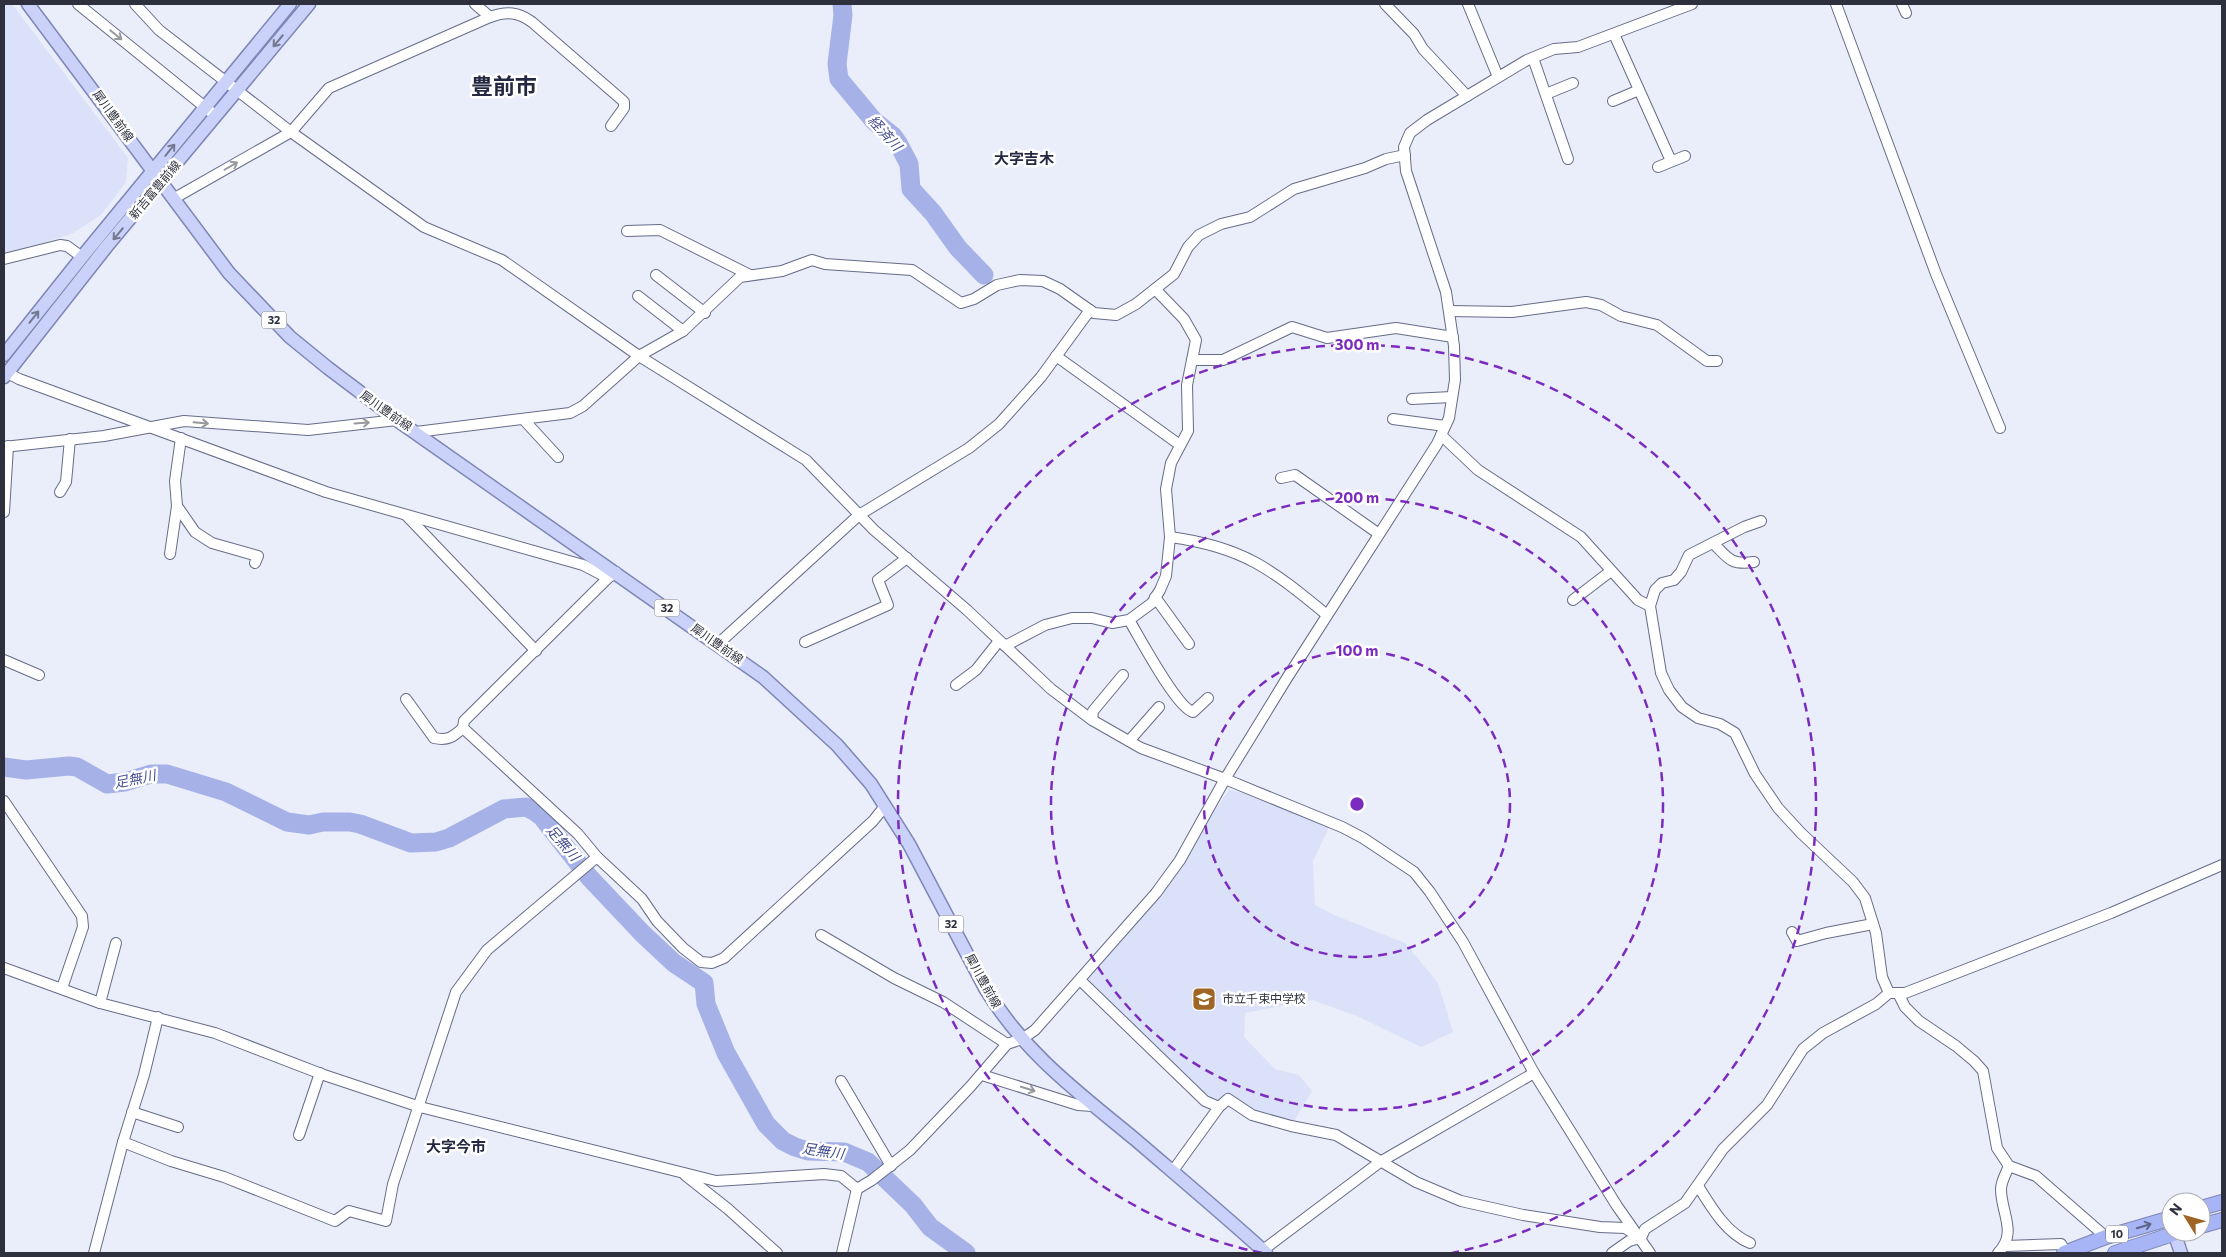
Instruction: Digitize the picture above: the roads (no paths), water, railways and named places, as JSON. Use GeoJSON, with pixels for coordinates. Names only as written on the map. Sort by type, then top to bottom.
{"type":"FeatureCollection","features":[{"type":"Feature","properties":{"kind":"highway","name":"10"},"geometry":{"type":"LineString","coordinates":[[2065,1253],[2106,1237],[2161,1228]]}},
{"type":"Feature","properties":{"kind":"highway","name":"10"},"geometry":{"type":"LineString","coordinates":[[2115,1253],[2161,1232]]}},
{"type":"Feature","properties":{"kind":"main road","name":"犀川豊前線"},"geometry":{"type":"LineString","coordinates":[[28,4],[152,172],[229,272],[290,337],[397,420],[612,575],[718,644],[763,677],[811,720],[871,784],[909,844],[985,988],[999,1011],[1022,1039],[1058,1077],[1265,1252]]}},
{"type":"Feature","properties":{"kind":"main road","name":"新吉富豊前線"},"geometry":{"type":"LineString","coordinates":[[4,355],[290,4]]}},
{"type":"Feature","properties":{"kind":"main road","name":"新吉富豊前線"},"geometry":{"type":"LineString","coordinates":[[5,374],[108,246],[309,4]]}},
{"type":"Feature","properties":{"kind":"street"},"geometry":{"type":"LineString","coordinates":[[78,4],[216,116]]}},
{"type":"Feature","properties":{"kind":"street"},"geometry":{"type":"LineString","coordinates":[[135,4],[159,30],[291,132],[424,228],[502,260],[639,356],[806,460],[859,515],[1002,643],[1051,690],[1092,720],[1141,748],[1225,779],[1342,827],[1401,863],[1422,880],[1463,942],[1534,1073],[1617,1206],[1650,1253]]}},
{"type":"Feature","properties":{"kind":"street"},"geometry":{"type":"LineString","coordinates":[[475,4],[490,16]]}},
{"type":"Feature","properties":{"kind":"street"},"geometry":{"type":"LineString","coordinates":[[1385,4],[1414,34],[1422,49],[1467,96]]}},
{"type":"Feature","properties":{"kind":"street"},"geometry":{"type":"LineString","coordinates":[[1468,4],[1498,77]]}},
{"type":"Feature","properties":{"kind":"street"},"geometry":{"type":"LineString","coordinates":[[842,1253],[857,1189],[891,1166],[910,1150],[982,1075],[1007,1044],[1022,1039],[1035,1030],[1156,893],[1180,860],[1225,779],[1443,431],[1449,418],[1455,380],[1453,337],[1446,292],[1406,171],[1404,147],[1410,133],[1427,120],[1533,58],[1554,49],[1578,47],[1692,4]]}},
{"type":"Feature","properties":{"kind":"street"},"geometry":{"type":"LineString","coordinates":[[1836,4],[1936,274],[2000,428]]}},
{"type":"Feature","properties":{"kind":"street"},"geometry":{"type":"LineString","coordinates":[[173,199],[291,132],[329,88],[490,16],[508,12],[525,18],[617,94],[625,105],[611,126]]}},
{"type":"Feature","properties":{"kind":"street"},"geometry":{"type":"LineString","coordinates":[[1614,34],[1671,161]]}},
{"type":"Feature","properties":{"kind":"street"},"geometry":{"type":"LineString","coordinates":[[1533,58],[1568,159]]}},
{"type":"Feature","properties":{"kind":"street"},"geometry":{"type":"LineString","coordinates":[[1546,94],[1573,83]]}},
{"type":"Feature","properties":{"kind":"street"},"geometry":{"type":"LineString","coordinates":[[1613,102],[1639,90]]}},
{"type":"Feature","properties":{"kind":"street"},"geometry":{"type":"LineString","coordinates":[[416,432],[570,413],[583,406],[639,356],[683,331],[705,313],[730,285],[740,277],[782,271],[812,260],[825,264],[912,270],[962,303],[974,299],[997,285],[1020,280],[1043,282],[1060,289],[1094,313],[1116,316],[1136,304],[1174,274],[1188,247],[1199,235],[1222,224],[1250,218],[1294,189],[1365,168],[1386,159],[1405,155]]}},
{"type":"Feature","properties":{"kind":"street"},"geometry":{"type":"LineString","coordinates":[[1658,167],[1685,156]]}},
{"type":"Feature","properties":{"kind":"street"},"geometry":{"type":"LineString","coordinates":[[628,231],[660,230],[750,275]]}},
{"type":"Feature","properties":{"kind":"street"},"geometry":{"type":"LineString","coordinates":[[4,259],[60,245],[67,246],[82,257]]}},
{"type":"Feature","properties":{"kind":"street"},"geometry":{"type":"LineString","coordinates":[[656,275],[705,313]]}},
{"type":"Feature","properties":{"kind":"street"},"geometry":{"type":"LineString","coordinates":[[956,685],[976,670],[1002,643],[1045,624],[1072,618],[1092,618],[1112,623],[1129,620],[1152,603],[1156,597],[1166,576],[1170,536],[1166,489],[1171,464],[1188,431],[1186,385],[1196,340],[1184,319],[1155,289]]}},
{"type":"Feature","properties":{"kind":"street"},"geometry":{"type":"LineString","coordinates":[[638,296],[683,331]]}},
{"type":"Feature","properties":{"kind":"street"},"geometry":{"type":"LineString","coordinates":[[1449,311],[1512,312],[1586,302],[1601,306],[1621,316],[1657,325],[1707,361],[1717,361]]}},
{"type":"Feature","properties":{"kind":"street"},"geometry":{"type":"LineString","coordinates":[[718,644],[859,515],[968,448],[999,424],[1056,356],[1090,310]]}},
{"type":"Feature","properties":{"kind":"street"},"geometry":{"type":"LineString","coordinates":[[1192,360],[1223,360],[1292,327],[1327,338],[1396,328],[1453,337]]}},
{"type":"Feature","properties":{"kind":"street"},"geometry":{"type":"LineString","coordinates":[[1056,356],[1180,445]]}},
{"type":"Feature","properties":{"kind":"street"},"geometry":{"type":"LineString","coordinates":[[5,374],[326,492],[583,565],[612,575],[464,721],[463,728],[452,738],[443,740],[434,738],[406,700]]}},
{"type":"Feature","properties":{"kind":"street"},"geometry":{"type":"LineString","coordinates":[[1412,398],[1452,398]]}},
{"type":"Feature","properties":{"kind":"street"},"geometry":{"type":"LineString","coordinates":[[1393,419],[1443,431],[1478,470],[1581,537],[1638,600],[1650,606]]}},
{"type":"Feature","properties":{"kind":"street"},"geometry":{"type":"LineString","coordinates":[[4,512],[6,446],[70,439],[184,421],[308,430],[397,420]]}},
{"type":"Feature","properties":{"kind":"street"},"geometry":{"type":"LineString","coordinates":[[524,420],[558,457]]}},
{"type":"Feature","properties":{"kind":"street"},"geometry":{"type":"LineString","coordinates":[[170,554],[177,506],[175,481],[181,438]]}},
{"type":"Feature","properties":{"kind":"street"},"geometry":{"type":"LineString","coordinates":[[60,492],[66,482],[70,439]]}},
{"type":"Feature","properties":{"kind":"street"},"geometry":{"type":"LineString","coordinates":[[1281,478],[1295,475],[1379,534]]}},
{"type":"Feature","properties":{"kind":"street"},"geometry":{"type":"LineString","coordinates":[[177,506],[195,532],[212,542],[258,556],[255,563]]}},
{"type":"Feature","properties":{"kind":"street"},"geometry":{"type":"LineString","coordinates":[[406,515],[536,651]]}},
{"type":"Feature","properties":{"kind":"street"},"geometry":{"type":"LineString","coordinates":[[1761,521],[1689,555],[1681,572],[1674,580],[1662,583],[1655,590],[1650,606],[1661,672],[1669,690],[1682,707],[1698,718],[1720,724],[1735,732],[1756,774],[1778,808],[1801,833],[1853,882],[1865,898],[1876,933],[1882,977],[1905,1007],[1919,1020],[1956,1046],[1974,1061],[1983,1072],[1997,1148],[2009,1166],[2036,1176],[2067,1206],[2095,1226],[2106,1237]]}},
{"type":"Feature","properties":{"kind":"street"},"geometry":{"type":"LineString","coordinates":[[1170,536],[1215,545],[1242,554],[1279,576],[1328,615]]}},
{"type":"Feature","properties":{"kind":"street"},"geometry":{"type":"LineString","coordinates":[[1713,543],[1733,562],[1739,564],[1754,562]]}},
{"type":"Feature","properties":{"kind":"street"},"geometry":{"type":"LineString","coordinates":[[805,642],[888,605],[878,580],[907,558]]}},
{"type":"Feature","properties":{"kind":"street"},"geometry":{"type":"LineString","coordinates":[[1573,600],[1611,572]]}},
{"type":"Feature","properties":{"kind":"street"},"geometry":{"type":"LineString","coordinates":[[1156,597],[1190,644]]}},
{"type":"Feature","properties":{"kind":"street"},"geometry":{"type":"LineString","coordinates":[[1129,620],[1170,688],[1187,710],[1193,712],[1208,698]]}},
{"type":"Feature","properties":{"kind":"street"},"geometry":{"type":"LineString","coordinates":[[4,660],[38,675]]}},
{"type":"Feature","properties":{"kind":"street"},"geometry":{"type":"LineString","coordinates":[[1092,720],[1093,711],[1123,675]]}},
{"type":"Feature","properties":{"kind":"street"},"geometry":{"type":"LineString","coordinates":[[1130,741],[1159,707]]}},
{"type":"Feature","properties":{"kind":"street"},"geometry":{"type":"LineString","coordinates":[[463,728],[578,834],[596,857],[642,898],[657,922],[683,948],[697,960],[712,963],[730,954],[873,821],[885,806]]}},
{"type":"Feature","properties":{"kind":"street"},"geometry":{"type":"LineString","coordinates":[[4,801],[82,916],[83,927],[62,988]]}},
{"type":"Feature","properties":{"kind":"street"},"geometry":{"type":"LineString","coordinates":[[123,1142],[224,1177],[335,1221],[349,1211],[386,1221],[393,1184],[420,1107],[456,992],[486,950],[596,857]]}},
{"type":"Feature","properties":{"kind":"street"},"geometry":{"type":"LineString","coordinates":[[1612,1253],[1628,1241],[1641,1238],[1646,1230],[1685,1203],[1723,1149],[1767,1105],[1803,1049],[1822,1033],[1893,993],[1905,993],[2111,913],[2222,865]]}},
{"type":"Feature","properties":{"kind":"street"},"geometry":{"type":"LineString","coordinates":[[1792,932],[1797,941],[1873,924]]}},
{"type":"Feature","properties":{"kind":"street"},"geometry":{"type":"LineString","coordinates":[[821,935],[894,978],[943,1002],[1007,1044]]}},
{"type":"Feature","properties":{"kind":"street"},"geometry":{"type":"LineString","coordinates":[[100,1003],[116,943]]}},
{"type":"Feature","properties":{"kind":"street"},"geometry":{"type":"LineString","coordinates":[[4,968],[100,1003],[215,1033],[320,1073],[420,1107],[716,1181],[824,1174],[841,1176],[857,1189]]}},
{"type":"Feature","properties":{"kind":"street"},"geometry":{"type":"LineString","coordinates":[[1080,980],[1205,1101],[1219,1106]]}},
{"type":"Feature","properties":{"kind":"street"},"geometry":{"type":"LineString","coordinates":[[94,1253],[123,1142],[144,1075],[158,1017]]}},
{"type":"Feature","properties":{"kind":"street"},"geometry":{"type":"LineString","coordinates":[[299,1135],[320,1073]]}},
{"type":"Feature","properties":{"kind":"street"},"geometry":{"type":"LineString","coordinates":[[1265,1252],[1380,1162],[1534,1073]]}},
{"type":"Feature","properties":{"kind":"street"},"geometry":{"type":"LineString","coordinates":[[982,1075],[1078,1105],[1093,1106]]}},
{"type":"Feature","properties":{"kind":"street"},"geometry":{"type":"LineString","coordinates":[[841,1081],[891,1166]]}},
{"type":"Feature","properties":{"kind":"street"},"geometry":{"type":"LineString","coordinates":[[1172,1172],[1219,1106],[1228,1099],[1252,1115],[1291,1126],[1336,1135],[1416,1182],[1461,1202],[1523,1215],[1600,1227],[1625,1228],[1641,1238]]}},
{"type":"Feature","properties":{"kind":"street"},"geometry":{"type":"LineString","coordinates":[[132,1112],[178,1127]]}},
{"type":"Feature","properties":{"kind":"street"},"geometry":{"type":"LineString","coordinates":[[2002,1250],[2009,1237],[2001,1187],[2009,1166]]}},
{"type":"Feature","properties":{"kind":"street"},"geometry":{"type":"LineString","coordinates":[[682,1172],[728,1208],[777,1253]]}},
{"type":"Feature","properties":{"kind":"street"},"geometry":{"type":"LineString","coordinates":[[1698,1186],[1715,1213],[1741,1239],[1750,1243]]}},
{"type":"Feature","properties":{"kind":"street"},"geometry":{"type":"LineString","coordinates":[[2002,1250],[2060,1244],[2065,1253]]}},
{"type":"Feature","properties":{"kind":"waterway","name":"経済川"},"geometry":{"type":"LineString","coordinates":[[842,4],[843,15],[837,64],[839,79],[874,121],[893,136],[909,164],[911,189],[933,213],[958,248],[984,275]]}},
{"type":"Feature","properties":{"kind":"waterway","name":"足無川"},"geometry":{"type":"LineString","coordinates":[[4,767],[26,770],[77,767],[107,784],[125,782],[151,774],[167,774],[226,792],[287,822],[309,825],[323,822],[350,822],[411,843],[436,842],[449,838],[504,809],[526,807],[534,811],[542,817],[589,877],[643,934],[674,963],[704,983],[706,1004],[726,1053],[766,1124],[783,1141],[795,1147],[808,1151],[844,1152],[868,1162],[913,1205],[930,1227],[966,1253]]}},
{"type":"Feature","properties":{"kind":"place","name":"市立千束中学校"},"geometry":{"type":"Point","coordinates":[1204,999]}},
{"type":"Feature","properties":{"kind":"district","name":"豊前市"},"geometry":{"type":"Point","coordinates":[504,86]}},
{"type":"Feature","properties":{"kind":"district","name":"大字吉木"},"geometry":{"type":"Point","coordinates":[1024,159]}},
{"type":"Feature","properties":{"kind":"district","name":"大字今市"},"geometry":{"type":"Point","coordinates":[456,1147]}}]}
